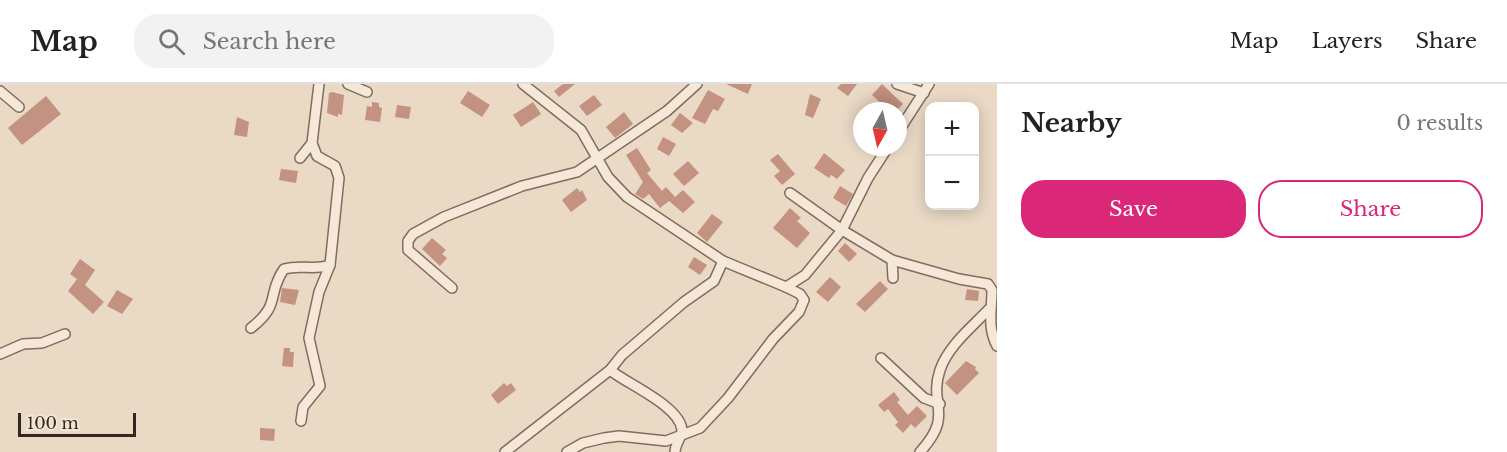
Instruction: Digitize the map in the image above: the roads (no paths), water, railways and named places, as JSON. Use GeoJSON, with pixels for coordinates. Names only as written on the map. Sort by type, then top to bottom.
{"type":"FeatureCollection","features":[{"type":"Feature","properties":{"kind":"street"},"geometry":{"type":"LineString","coordinates":[[301,421],[303,407],[320,386],[309,338],[313,329],[319,292],[330,265],[339,178],[335,166],[317,156],[312,143],[320,84]]}},
{"type":"Feature","properties":{"kind":"street"},"geometry":{"type":"LineString","coordinates":[[348,84],[367,93]]}},
{"type":"Feature","properties":{"kind":"street"},"geometry":{"type":"LineString","coordinates":[[523,84],[581,130],[608,177],[627,197],[723,261],[786,287],[800,294],[804,300],[799,312],[773,339],[714,414],[700,428],[666,441],[619,436],[583,443],[567,452]]}},
{"type":"Feature","properties":{"kind":"street"},"geometry":{"type":"LineString","coordinates":[[452,288],[408,250],[408,241],[413,234],[444,217],[522,186],[577,172],[667,111],[698,84]]}},
{"type":"Feature","properties":{"kind":"street"},"geometry":{"type":"LineString","coordinates":[[897,84],[924,93]]}},
{"type":"Feature","properties":{"kind":"street"},"geometry":{"type":"LineString","coordinates":[[907,118],[929,84]]}},
{"type":"Feature","properties":{"kind":"street"},"geometry":{"type":"LineString","coordinates":[[0,91],[19,107]]}},
{"type":"Feature","properties":{"kind":"street"},"geometry":{"type":"LineString","coordinates":[[300,158],[312,143]]}},
{"type":"Feature","properties":{"kind":"street"},"geometry":{"type":"LineString","coordinates":[[786,287],[805,274],[842,230],[868,178],[882,156]]}},
{"type":"Feature","properties":{"kind":"street"},"geometry":{"type":"LineString","coordinates":[[790,193],[842,230],[892,260],[959,279],[988,284],[992,290],[989,309],[991,334],[997,346]]}},
{"type":"Feature","properties":{"kind":"street"},"geometry":{"type":"LineString","coordinates":[[892,260],[893,278]]}},
{"type":"Feature","properties":{"kind":"street"},"geometry":{"type":"LineString","coordinates":[[505,452],[610,370],[622,354],[684,302],[714,281],[723,261]]}},
{"type":"Feature","properties":{"kind":"street"},"geometry":{"type":"LineString","coordinates":[[251,328],[272,309],[276,280],[284,269],[298,265],[315,270],[330,265]]}},
{"type":"Feature","properties":{"kind":"street"},"geometry":{"type":"LineString","coordinates":[[920,452],[935,434],[940,420],[939,372],[947,354],[989,309]]}},
{"type":"Feature","properties":{"kind":"street"},"geometry":{"type":"LineString","coordinates":[[0,354],[8,348],[42,343],[65,334]]}},
{"type":"Feature","properties":{"kind":"street"},"geometry":{"type":"LineString","coordinates":[[881,358],[924,398],[940,404]]}},
{"type":"Feature","properties":{"kind":"street"},"geometry":{"type":"LineString","coordinates":[[610,370],[667,409],[680,421],[682,433],[675,452]]}}]}
